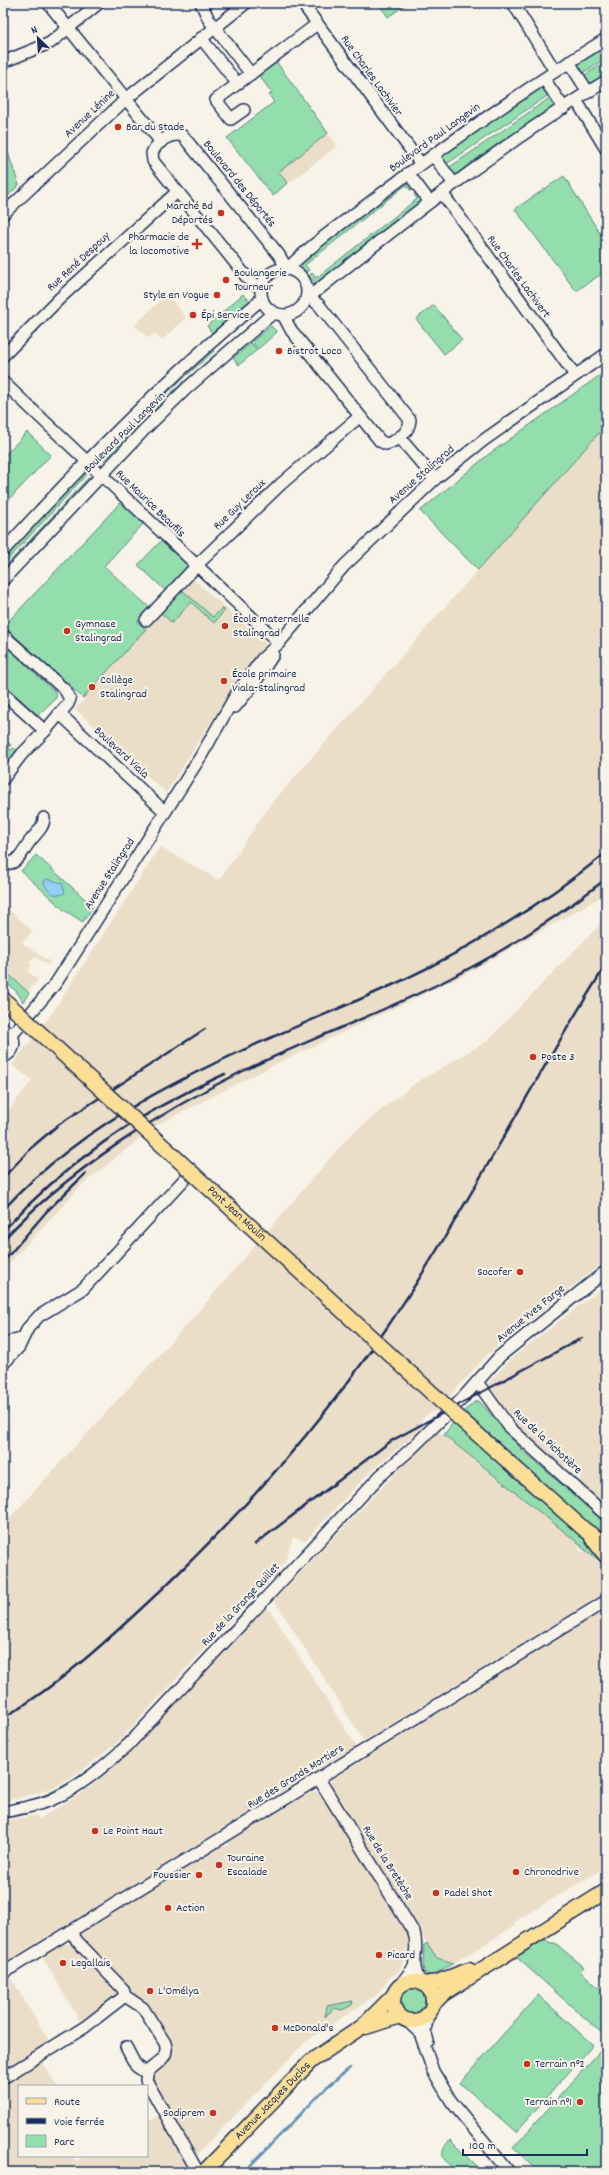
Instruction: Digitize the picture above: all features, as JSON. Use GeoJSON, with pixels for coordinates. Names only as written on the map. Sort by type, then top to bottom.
{"type":"FeatureCollection","features":[{"type":"Feature","properties":{"kind":"main road","name":"Pont Jean Moulin"},"geometry":{"type":"LineString","coordinates":[[3,999],[192,1171],[458,1417],[585,1530]]}},
{"type":"Feature","properties":{"kind":"main road"},"geometry":{"type":"LineString","coordinates":[[585,1530],[606,1544]]}},
{"type":"Feature","properties":{"kind":"main road"},"geometry":{"type":"LineString","coordinates":[[585,1530],[606,1556]]}},
{"type":"Feature","properties":{"kind":"main road"},"geometry":{"type":"LineString","coordinates":[[528,1941],[466,1972],[437,1982],[423,1983],[411,1980],[397,1990],[394,2006],[402,2017],[417,2020],[431,2009],[443,1994],[528,1941],[606,1891]]}},
{"type":"Feature","properties":{"kind":"main road"},"geometry":{"type":"LineString","coordinates":[[423,1983],[431,1990],[431,2009]]}},
{"type":"Feature","properties":{"kind":"main road","name":"Avenue Jacques Duclos"},"geometry":{"type":"LineString","coordinates":[[204,2172],[311,2061],[363,2026],[397,1990]]}},
{"type":"Feature","properties":{"kind":"main road","name":"Avenue Jacques Duclos"},"geometry":{"type":"LineString","coordinates":[[347,2036],[383,2020],[402,2017]]}},
{"type":"Feature","properties":{"kind":"street"},"geometry":{"type":"LineString","coordinates":[[48,3],[161,142],[154,149],[151,156],[177,192],[249,280],[261,288]]}},
{"type":"Feature","properties":{"kind":"street"},"geometry":{"type":"LineString","coordinates":[[3,62],[50,43],[99,3]]}},
{"type":"Feature","properties":{"kind":"street"},"geometry":{"type":"LineString","coordinates":[[201,3],[214,27],[251,74]]}},
{"type":"Feature","properties":{"kind":"street","name":"Avenue Lénine"},"geometry":{"type":"LineString","coordinates":[[3,214],[126,99],[214,27],[246,3]]}},
{"type":"Feature","properties":{"kind":"street","name":"Rue Charles Lachivier"},"geometry":{"type":"LineString","coordinates":[[302,3],[421,164]]}},
{"type":"Feature","properties":{"kind":"street"},"geometry":{"type":"LineString","coordinates":[[514,3],[555,71]]}},
{"type":"Feature","properties":{"kind":"street"},"geometry":{"type":"LineString","coordinates":[[244,110],[231,119],[216,100],[317,24]]}},
{"type":"Feature","properties":{"kind":"street"},"geometry":{"type":"LineString","coordinates":[[201,38],[238,83]]}},
{"type":"Feature","properties":{"kind":"street","name":"Boulevard Paul Langevin"},"geometry":{"type":"LineString","coordinates":[[287,269],[314,245],[408,173],[555,71],[606,39]]}},
{"type":"Feature","properties":{"kind":"street"},"geometry":{"type":"LineString","coordinates":[[569,62],[588,92]]}},
{"type":"Feature","properties":{"kind":"street"},"geometry":{"type":"LineString","coordinates":[[544,79],[564,108]]}},
{"type":"Feature","properties":{"kind":"street"},"geometry":{"type":"LineString","coordinates":[[278,314],[299,310],[309,297],[454,184],[564,108],[606,81]]}},
{"type":"Feature","properties":{"kind":"street"},"geometry":{"type":"LineString","coordinates":[[576,100],[606,148]]}},
{"type":"Feature","properties":{"kind":"street","name":"Boulevard des Déportés"},"geometry":{"type":"LineString","coordinates":[[161,142],[172,135],[183,136],[279,255],[287,269]]}},
{"type":"Feature","properties":{"kind":"street"},"geometry":{"type":"LineString","coordinates":[[433,155],[454,184]]}},
{"type":"Feature","properties":{"kind":"street"},"geometry":{"type":"LineString","coordinates":[[408,173],[430,202]]}},
{"type":"Feature","properties":{"kind":"street","name":"Rue René Despouy"},"geometry":{"type":"LineString","coordinates":[[3,356],[60,298],[177,192]]}},
{"type":"Feature","properties":{"kind":"street","name":"Rue Charles Lachivert"},"geometry":{"type":"LineString","coordinates":[[442,193],[575,375]]}},
{"type":"Feature","properties":{"kind":"street"},"geometry":{"type":"LineString","coordinates":[[287,269],[293,270],[303,277],[306,282],[309,297],[319,305],[410,420],[410,426],[400,437],[386,444],[380,441],[359,417],[278,314],[267,308],[262,299],[261,288],[269,274],[274,271],[287,269]]}},
{"type":"Feature","properties":{"kind":"street","name":"Boulevard Paul Langevin"},"geometry":{"type":"LineString","coordinates":[[3,551],[87,462],[188,364],[262,299]]}},
{"type":"Feature","properties":{"kind":"street","name":"Boulevard Paul Langevin"},"geometry":{"type":"LineString","coordinates":[[3,580],[145,429],[187,388],[278,314]]}},
{"type":"Feature","properties":{"kind":"street","name":"Avenue Stalingrad"},"geometry":{"type":"LineString","coordinates":[[8,1032],[56,983],[223,722],[249,676],[262,659],[279,644],[344,566],[435,479],[484,440],[606,354]]}},
{"type":"Feature","properties":{"kind":"street","name":"Rue Maurice Beaufils"},"geometry":{"type":"LineString","coordinates":[[3,382],[279,644]]}},
{"type":"Feature","properties":{"kind":"street","name":"Rue Guy Leroux"},"geometry":{"type":"LineString","coordinates":[[146,620],[196,566],[281,484],[359,417]]}},
{"type":"Feature","properties":{"kind":"street"},"geometry":{"type":"LineString","coordinates":[[400,437],[435,479]]}},
{"type":"Feature","properties":{"kind":"street"},"geometry":{"type":"LineString","coordinates":[[3,635],[69,694],[70,699],[68,704],[3,779]]}},
{"type":"Feature","properties":{"kind":"street"},"geometry":{"type":"LineString","coordinates":[[3,693],[45,731]]}},
{"type":"Feature","properties":{"kind":"street","name":"Boulevard Viala"},"geometry":{"type":"LineString","coordinates":[[59,713],[165,812]]}},
{"type":"Feature","properties":{"kind":"street"},"geometry":{"type":"LineString","coordinates":[[3,863],[10,864],[20,856],[42,827],[44,818]]}},
{"type":"Feature","properties":{"kind":"street"},"geometry":{"type":"LineString","coordinates":[[3,1057],[8,1055],[13,1048],[8,1032]]}},
{"type":"Feature","properties":{"kind":"street"},"geometry":{"type":"LineString","coordinates":[[3,1364],[19,1347],[28,1328],[39,1316],[83,1289],[192,1171]]}},
{"type":"Feature","properties":{"kind":"street","name":"Avenue Yves Farge"},"geometry":{"type":"LineString","coordinates":[[477,1382],[493,1363],[512,1346],[606,1271]]}},
{"type":"Feature","properties":{"kind":"street"},"geometry":{"type":"LineString","coordinates":[[3,1351],[13,1340],[22,1338]]}},
{"type":"Feature","properties":{"kind":"street","name":"Rue de la Pichotière"},"geometry":{"type":"LineString","coordinates":[[477,1382],[510,1428],[606,1515]]}},
{"type":"Feature","properties":{"kind":"street","name":"Rue de la Grange Quillet"},"geometry":{"type":"LineString","coordinates":[[3,1812],[51,1800],[74,1788],[98,1772],[129,1744],[380,1476],[411,1449],[477,1382]]}},
{"type":"Feature","properties":{"kind":"street","name":"Rue des Grands Mortiers"},"geometry":{"type":"LineString","coordinates":[[3,1973],[605,1603]]}},
{"type":"Feature","properties":{"kind":"street","name":"Rue de la Bretèche"},"geometry":{"type":"LineString","coordinates":[[319,1778],[414,1933],[416,1939],[414,1967]]}},
{"type":"Feature","properties":{"kind":"street"},"geometry":{"type":"LineString","coordinates":[[71,1931],[77,1941],[123,1989],[125,1996],[143,2008],[167,2047],[164,2058],[146,2073]]}},
{"type":"Feature","properties":{"kind":"street"},"geometry":{"type":"LineString","coordinates":[[397,1990],[414,1967],[423,1983]]}},
{"type":"Feature","properties":{"kind":"street"},"geometry":{"type":"LineString","coordinates":[[3,2078],[79,2031],[125,1996]]}},
{"type":"Feature","properties":{"kind":"street"},"geometry":{"type":"LineString","coordinates":[[431,2009],[425,2031],[440,2074],[467,2114],[516,2172]]}},
{"type":"Feature","properties":{"kind":"street"},"geometry":{"type":"LineString","coordinates":[[402,2017],[420,2033],[433,2071],[451,2101],[508,2172]]}},
{"type":"Feature","properties":{"kind":"street"},"geometry":{"type":"LineString","coordinates":[[126,2047],[136,2066],[146,2073],[148,2085],[198,2172]]}},
{"type":"Feature","properties":{"kind":"shaded area"},"geometry":{"type":"Polygon","coordinates":[[[328,133],[337,146],[288,184],[278,172],[328,133]]]}},
{"type":"Feature","properties":{"kind":"shaded area"},"geometry":{"type":"Polygon","coordinates":[[[167,294],[186,318],[162,340],[155,333],[148,338],[135,325],[167,294]]]}},
{"type":"Feature","properties":{"kind":"shaded area"},"geometry":{"type":"Polygon","coordinates":[[[606,425],[606,894],[466,974],[272,1066],[155,1126],[83,1184],[3,1270],[3,1118],[32,1080],[12,1065],[52,1013],[160,847],[219,880],[270,805],[606,425]]]}},
{"type":"Feature","properties":{"kind":"shaded area"},"geometry":{"type":"Polygon","coordinates":[[[192,578],[266,644],[224,702],[166,793],[75,709],[84,700],[83,698],[192,578]]]}},
{"type":"Feature","properties":{"kind":"shaded area"},"geometry":{"type":"Polygon","coordinates":[[[3,904],[33,931],[22,943],[50,962],[48,965],[35,957],[29,963],[32,966],[28,971],[38,980],[28,992],[3,969],[3,904]]]}},
{"type":"Feature","properties":{"kind":"shaded area"},"geometry":{"type":"Polygon","coordinates":[[[606,911],[606,1260],[491,1351],[436,1411],[431,1412],[420,1421],[423,1428],[372,1470],[305,1541],[293,1537],[285,1562],[118,1742],[74,1777],[49,1790],[3,1802],[3,1525],[190,1321],[350,1135],[414,1084],[487,1041],[598,926],[606,911]]]}},
{"type":"Feature","properties":{"kind":"shaded area"},"geometry":{"type":"Polygon","coordinates":[[[606,1285],[606,1506],[579,1481],[582,1472],[573,1463],[564,1467],[519,1426],[495,1397],[488,1383],[514,1356],[606,1285]]]}},
{"type":"Feature","properties":{"kind":"shaded area"},"geometry":{"type":"Polygon","coordinates":[[[437,1430],[582,1546],[578,1549],[583,1553],[585,1549],[606,1565],[603,1594],[364,1741],[274,1600],[437,1430]]]}},
{"type":"Feature","properties":{"kind":"shaded area"},"geometry":{"type":"Polygon","coordinates":[[[265,1609],[270,1610],[356,1746],[3,1964],[3,1821],[35,1815],[39,1819],[82,1793],[110,1771],[265,1609]]]}},
{"type":"Feature","properties":{"kind":"shaded area"},"geometry":{"type":"Polygon","coordinates":[[[606,1609],[606,1867],[514,1922],[516,1925],[454,1963],[436,1958],[330,1787],[332,1779],[490,1681],[489,1680],[606,1609]]]}},
{"type":"Feature","properties":{"kind":"shaded area"},"geometry":{"type":"Polygon","coordinates":[[[313,1791],[321,1793],[409,1936],[404,1961],[399,1971],[389,1979],[378,1994],[305,2042],[195,2157],[147,2076],[174,2053],[141,2002],[81,1941],[82,1932],[224,1845],[226,1847],[229,1845],[228,1842],[313,1791]]]}},
{"type":"Feature","properties":{"kind":"shaded area"},"geometry":{"type":"Polygon","coordinates":[[[64,1943],[76,1946],[122,1995],[80,2021],[42,1957],[64,1943]]]}},
{"type":"Feature","properties":{"kind":"shaded area"},"geometry":{"type":"Polygon","coordinates":[[[10,1977],[50,2042],[3,2070],[3,1981],[10,1977]]]}},
{"type":"Feature","properties":{"kind":"shaded area"},"geometry":{"type":"Polygon","coordinates":[[[41,2061],[56,2085],[18,2085],[18,2157],[73,2157],[75,2161],[83,2157],[148,2157],[148,2121],[160,2115],[187,2165],[180,2172],[3,2172],[3,2084],[41,2061]]]}},
{"type":"Feature","properties":{"kind":"green space"},"geometry":{"type":"Polygon","coordinates":[[[378,3],[408,3],[388,17],[378,3]]]}},
{"type":"Feature","properties":{"kind":"green space"},"geometry":{"type":"Polygon","coordinates":[[[606,42],[606,58],[581,74],[575,64],[606,42]]]}},
{"type":"Feature","properties":{"kind":"green space"},"geometry":{"type":"Polygon","coordinates":[[[275,60],[328,133],[279,172],[287,183],[273,196],[227,138],[274,102],[269,95],[272,93],[258,74],[275,60]]]}},
{"type":"Feature","properties":{"kind":"green space"},"geometry":{"type":"Polygon","coordinates":[[[606,62],[606,79],[592,88],[583,76],[606,62]]]}},
{"type":"Feature","properties":{"kind":"green space"},"geometry":{"type":"Polygon","coordinates":[[[540,83],[550,94],[445,165],[438,154],[540,83]]]}},
{"type":"Feature","properties":{"kind":"green space"},"geometry":{"type":"Polygon","coordinates":[[[551,97],[557,105],[456,178],[447,169],[551,97]]]}},
{"type":"Feature","properties":{"kind":"green space"},"geometry":{"type":"Polygon","coordinates":[[[3,138],[19,185],[3,201],[3,138]]]}},
{"type":"Feature","properties":{"kind":"green space"},"geometry":{"type":"Polygon","coordinates":[[[564,176],[606,243],[606,271],[576,291],[515,209],[564,176]]]}},
{"type":"Feature","properties":{"kind":"green space"},"geometry":{"type":"Polygon","coordinates":[[[406,177],[415,188],[410,190],[406,185],[305,265],[309,270],[306,272],[298,262],[406,177]]]}},
{"type":"Feature","properties":{"kind":"green space"},"geometry":{"type":"Polygon","coordinates":[[[418,191],[424,200],[316,284],[309,276],[312,273],[316,278],[417,199],[414,194],[418,191]]]}},
{"type":"Feature","properties":{"kind":"green space"},"geometry":{"type":"Polygon","coordinates":[[[243,294],[250,301],[231,317],[225,310],[243,294]]]}},
{"type":"Feature","properties":{"kind":"green space"},"geometry":{"type":"Polygon","coordinates":[[[434,305],[462,340],[444,354],[416,319],[434,305]]]}},
{"type":"Feature","properties":{"kind":"green space"},"geometry":{"type":"Polygon","coordinates":[[[224,311],[230,318],[212,333],[207,326],[224,311]]]}},
{"type":"Feature","properties":{"kind":"green space"},"geometry":{"type":"Polygon","coordinates":[[[271,326],[277,332],[258,349],[252,342],[271,326]]]}},
{"type":"Feature","properties":{"kind":"green space"},"geometry":{"type":"Polygon","coordinates":[[[251,343],[257,350],[239,365],[233,358],[251,343]]]}},
{"type":"Feature","properties":{"kind":"green space"},"geometry":{"type":"Polygon","coordinates":[[[211,347],[214,351],[160,399],[102,458],[99,455],[211,347]]]}},
{"type":"Feature","properties":{"kind":"green space"},"geometry":{"type":"Polygon","coordinates":[[[216,354],[219,357],[108,463],[104,460],[171,393],[216,354]]]}},
{"type":"Feature","properties":{"kind":"green space"},"geometry":{"type":"Polygon","coordinates":[[[606,371],[606,425],[478,570],[420,511],[489,454],[606,371]]]}},
{"type":"Feature","properties":{"kind":"green space"},"geometry":{"type":"Polygon","coordinates":[[[27,432],[51,455],[3,506],[3,457],[27,432]]]}},
{"type":"Feature","properties":{"kind":"green space"},"geometry":{"type":"Polygon","coordinates":[[[84,471],[87,474],[3,565],[3,558],[84,471]]]}},
{"type":"Feature","properties":{"kind":"green space"},"geometry":{"type":"Polygon","coordinates":[[[90,476],[93,479],[3,575],[3,569],[90,476]]]}},
{"type":"Feature","properties":{"kind":"green space"},"geometry":{"type":"Polygon","coordinates":[[[121,502],[143,524],[104,566],[150,608],[137,622],[146,629],[83,698],[4,626],[121,502]]]}},
{"type":"Feature","properties":{"kind":"green space"},"geometry":{"type":"Polygon","coordinates":[[[161,541],[188,566],[166,591],[138,565],[161,541]]]}},
{"type":"Feature","properties":{"kind":"green space"},"geometry":{"type":"Polygon","coordinates":[[[182,590],[213,617],[222,608],[225,610],[214,623],[191,602],[172,623],[161,613],[182,590]]]}},
{"type":"Feature","properties":{"kind":"green space"},"geometry":{"type":"Polygon","coordinates":[[[3,643],[56,693],[56,698],[38,715],[3,684],[3,643]]]}},
{"type":"Feature","properties":{"kind":"green space"},"geometry":{"type":"Polygon","coordinates":[[[3,738],[11,745],[8,748],[11,750],[14,748],[18,752],[3,770],[3,738]]]}},
{"type":"Feature","properties":{"kind":"green space"},"geometry":{"type":"Polygon","coordinates":[[[36,855],[93,906],[83,922],[64,910],[21,871],[36,855]]]}},
{"type":"Feature","properties":{"kind":"green space"},"geometry":{"type":"Polygon","coordinates":[[[3,969],[29,993],[23,1002],[17,992],[3,980],[3,969]]]}},
{"type":"Feature","properties":{"kind":"green space"},"geometry":{"type":"Polygon","coordinates":[[[476,1401],[479,1401],[523,1451],[606,1523],[606,1536],[588,1523],[464,1411],[476,1401]]]}},
{"type":"Feature","properties":{"kind":"green space"},"geometry":{"type":"Polygon","coordinates":[[[455,1420],[589,1544],[599,1557],[599,1560],[444,1435],[455,1420]]]}},
{"type":"Feature","properties":{"kind":"green space"},"geometry":{"type":"Polygon","coordinates":[[[259,1595],[260,1596],[130,1738],[81,1779],[38,1801],[37,1798],[71,1782],[114,1748],[167,1695],[259,1595]]]}},
{"type":"Feature","properties":{"kind":"green space"},"geometry":{"type":"Polygon","coordinates":[[[543,1937],[550,1943],[555,1943],[584,1967],[580,1971],[606,1994],[606,2037],[514,1955],[543,1937]]]}},
{"type":"Feature","properties":{"kind":"green space"},"geometry":{"type":"Polygon","coordinates":[[[427,1943],[437,1958],[454,1963],[431,1976],[425,1973],[423,1967],[424,1945],[427,1943]]]}},
{"type":"Feature","properties":{"kind":"green space"},"geometry":{"type":"Polygon","coordinates":[[[412,1987],[422,1990],[425,2000],[422,2010],[412,2013],[402,2010],[399,2000],[402,1990],[412,1987]]]}},
{"type":"Feature","properties":{"kind":"green space","name":"Terrain n°2"},"geometry":{"type":"Polygon","coordinates":[[[538,1995],[593,2045],[516,2132],[460,2083],[538,1995]]]}},
{"type":"Feature","properties":{"kind":"green space"},"geometry":{"type":"Polygon","coordinates":[[[353,2001],[352,2005],[342,2010],[334,2008],[325,2017],[327,2006],[353,2001]]]}},
{"type":"Feature","properties":{"kind":"green space","name":"Terrain n°1"},"geometry":{"type":"Polygon","coordinates":[[[600,2051],[606,2056],[606,2171],[540,2172],[513,2148],[600,2051]]]}},
{"type":"Feature","properties":{"kind":"green space"},"geometry":{"type":"Polygon","coordinates":[[[450,2140],[482,2172],[457,2172],[445,2161],[443,2157],[443,2150],[450,2140]]]}},
{"type":"Feature","properties":{"kind":"water"},"geometry":{"type":"Polygon","coordinates":[[[46,879],[62,883],[65,893],[58,895],[50,892],[44,883],[46,879]]]}},
{"type":"Feature","properties":{"kind":"waterway"},"geometry":{"type":"LineString","coordinates":[[244,2172],[328,2086],[350,2068]]}},
{"type":"Feature","properties":{"kind":"railway"},"geometry":{"type":"LineString","coordinates":[[3,1210],[45,1169],[90,1134],[138,1103],[241,1051],[399,982],[454,954],[532,907],[582,872],[606,853]]}},
{"type":"Feature","properties":{"kind":"railway"},"geometry":{"type":"LineString","coordinates":[[3,1240],[28,1215],[85,1167],[116,1145],[179,1105],[243,1071],[396,1004],[468,969],[529,934],[606,879]]}},
{"type":"Feature","properties":{"kind":"railway"},"geometry":{"type":"LineString","coordinates":[[3,1718],[45,1690],[84,1660],[141,1609],[221,1531],[307,1434],[361,1365],[415,1285],[471,1194],[578,1010],[606,965]]}},
{"type":"Feature","properties":{"kind":"railway"},"geometry":{"type":"LineString","coordinates":[[3,1178],[31,1148],[58,1125],[205,1029]]}},
{"type":"Feature","properties":{"kind":"railway"},"geometry":{"type":"LineString","coordinates":[[3,1231],[52,1183],[78,1161],[106,1141],[134,1122],[164,1105],[225,1074]]}},
{"type":"Feature","properties":{"kind":"railway"},"geometry":{"type":"LineString","coordinates":[[3,1262],[47,1211],[86,1173]]}},
{"type":"Feature","properties":{"kind":"railway"},"geometry":{"type":"LineString","coordinates":[[255,1544],[391,1441],[582,1338]]}},
{"type":"Feature","properties":{"kind":"place","name":"Bar du Stade"},"geometry":{"type":"Point","coordinates":[118,127]}},
{"type":"Feature","properties":{"kind":"place","name":"Marché Bd Déportés"},"geometry":{"type":"Point","coordinates":[221,213]}},
{"type":"Feature","properties":{"kind":"place","name":"Pharmacie de la locomotive"},"geometry":{"type":"Point","coordinates":[197,244]}},
{"type":"Feature","properties":{"kind":"place","name":"Boulangerie Tourneur"},"geometry":{"type":"Point","coordinates":[226,280]}},
{"type":"Feature","properties":{"kind":"place","name":"Style en Vogue"},"geometry":{"type":"Point","coordinates":[217,295]}},
{"type":"Feature","properties":{"kind":"place","name":"Épi Service"},"geometry":{"type":"Point","coordinates":[193,315]}},
{"type":"Feature","properties":{"kind":"place","name":"Bistrot Loco"},"geometry":{"type":"Point","coordinates":[279,351]}},
{"type":"Feature","properties":{"kind":"place","name":"École maternelle Stalingrad"},"geometry":{"type":"Point","coordinates":[225,626]}},
{"type":"Feature","properties":{"kind":"place","name":"Gymnase Stalingrad"},"geometry":{"type":"Point","coordinates":[67,631]}},
{"type":"Feature","properties":{"kind":"place","name":"École primaire Viala-Stalingrad"},"geometry":{"type":"Point","coordinates":[224,681]}},
{"type":"Feature","properties":{"kind":"place","name":"Collège Stalingrad"},"geometry":{"type":"Point","coordinates":[92,687]}},
{"type":"Feature","properties":{"kind":"place","name":"Poste 3"},"geometry":{"type":"Point","coordinates":[533,1057]}},
{"type":"Feature","properties":{"kind":"place","name":"Socofer"},"geometry":{"type":"Point","coordinates":[520,1272]}},
{"type":"Feature","properties":{"kind":"place","name":"Le Point Haut"},"geometry":{"type":"Point","coordinates":[95,1831]}},
{"type":"Feature","properties":{"kind":"place","name":"Touraine Escalade"},"geometry":{"type":"Point","coordinates":[219,1865]}},
{"type":"Feature","properties":{"kind":"place","name":"Chronodrive"},"geometry":{"type":"Point","coordinates":[516,1872]}},
{"type":"Feature","properties":{"kind":"place","name":"Foussier"},"geometry":{"type":"Point","coordinates":[199,1875]}},
{"type":"Feature","properties":{"kind":"place","name":"Padel Shot"},"geometry":{"type":"Point","coordinates":[436,1893]}},
{"type":"Feature","properties":{"kind":"place","name":"Action"},"geometry":{"type":"Point","coordinates":[168,1908]}},
{"type":"Feature","properties":{"kind":"place","name":"Picard"},"geometry":{"type":"Point","coordinates":[379,1955]}},
{"type":"Feature","properties":{"kind":"place","name":"Legallais"},"geometry":{"type":"Point","coordinates":[63,1963]}},
{"type":"Feature","properties":{"kind":"place","name":"L'Omélya"},"geometry":{"type":"Point","coordinates":[150,1991]}},
{"type":"Feature","properties":{"kind":"place","name":"McDonald's"},"geometry":{"type":"Point","coordinates":[275,2028]}},
{"type":"Feature","properties":{"kind":"place","name":"Terrain n°2"},"geometry":{"type":"Point","coordinates":[527,2064]}},
{"type":"Feature","properties":{"kind":"place","name":"Terrain n°1"},"geometry":{"type":"Point","coordinates":[580,2102]}},
{"type":"Feature","properties":{"kind":"place","name":"Sodiprem"},"geometry":{"type":"Point","coordinates":[213,2113]}}]}
